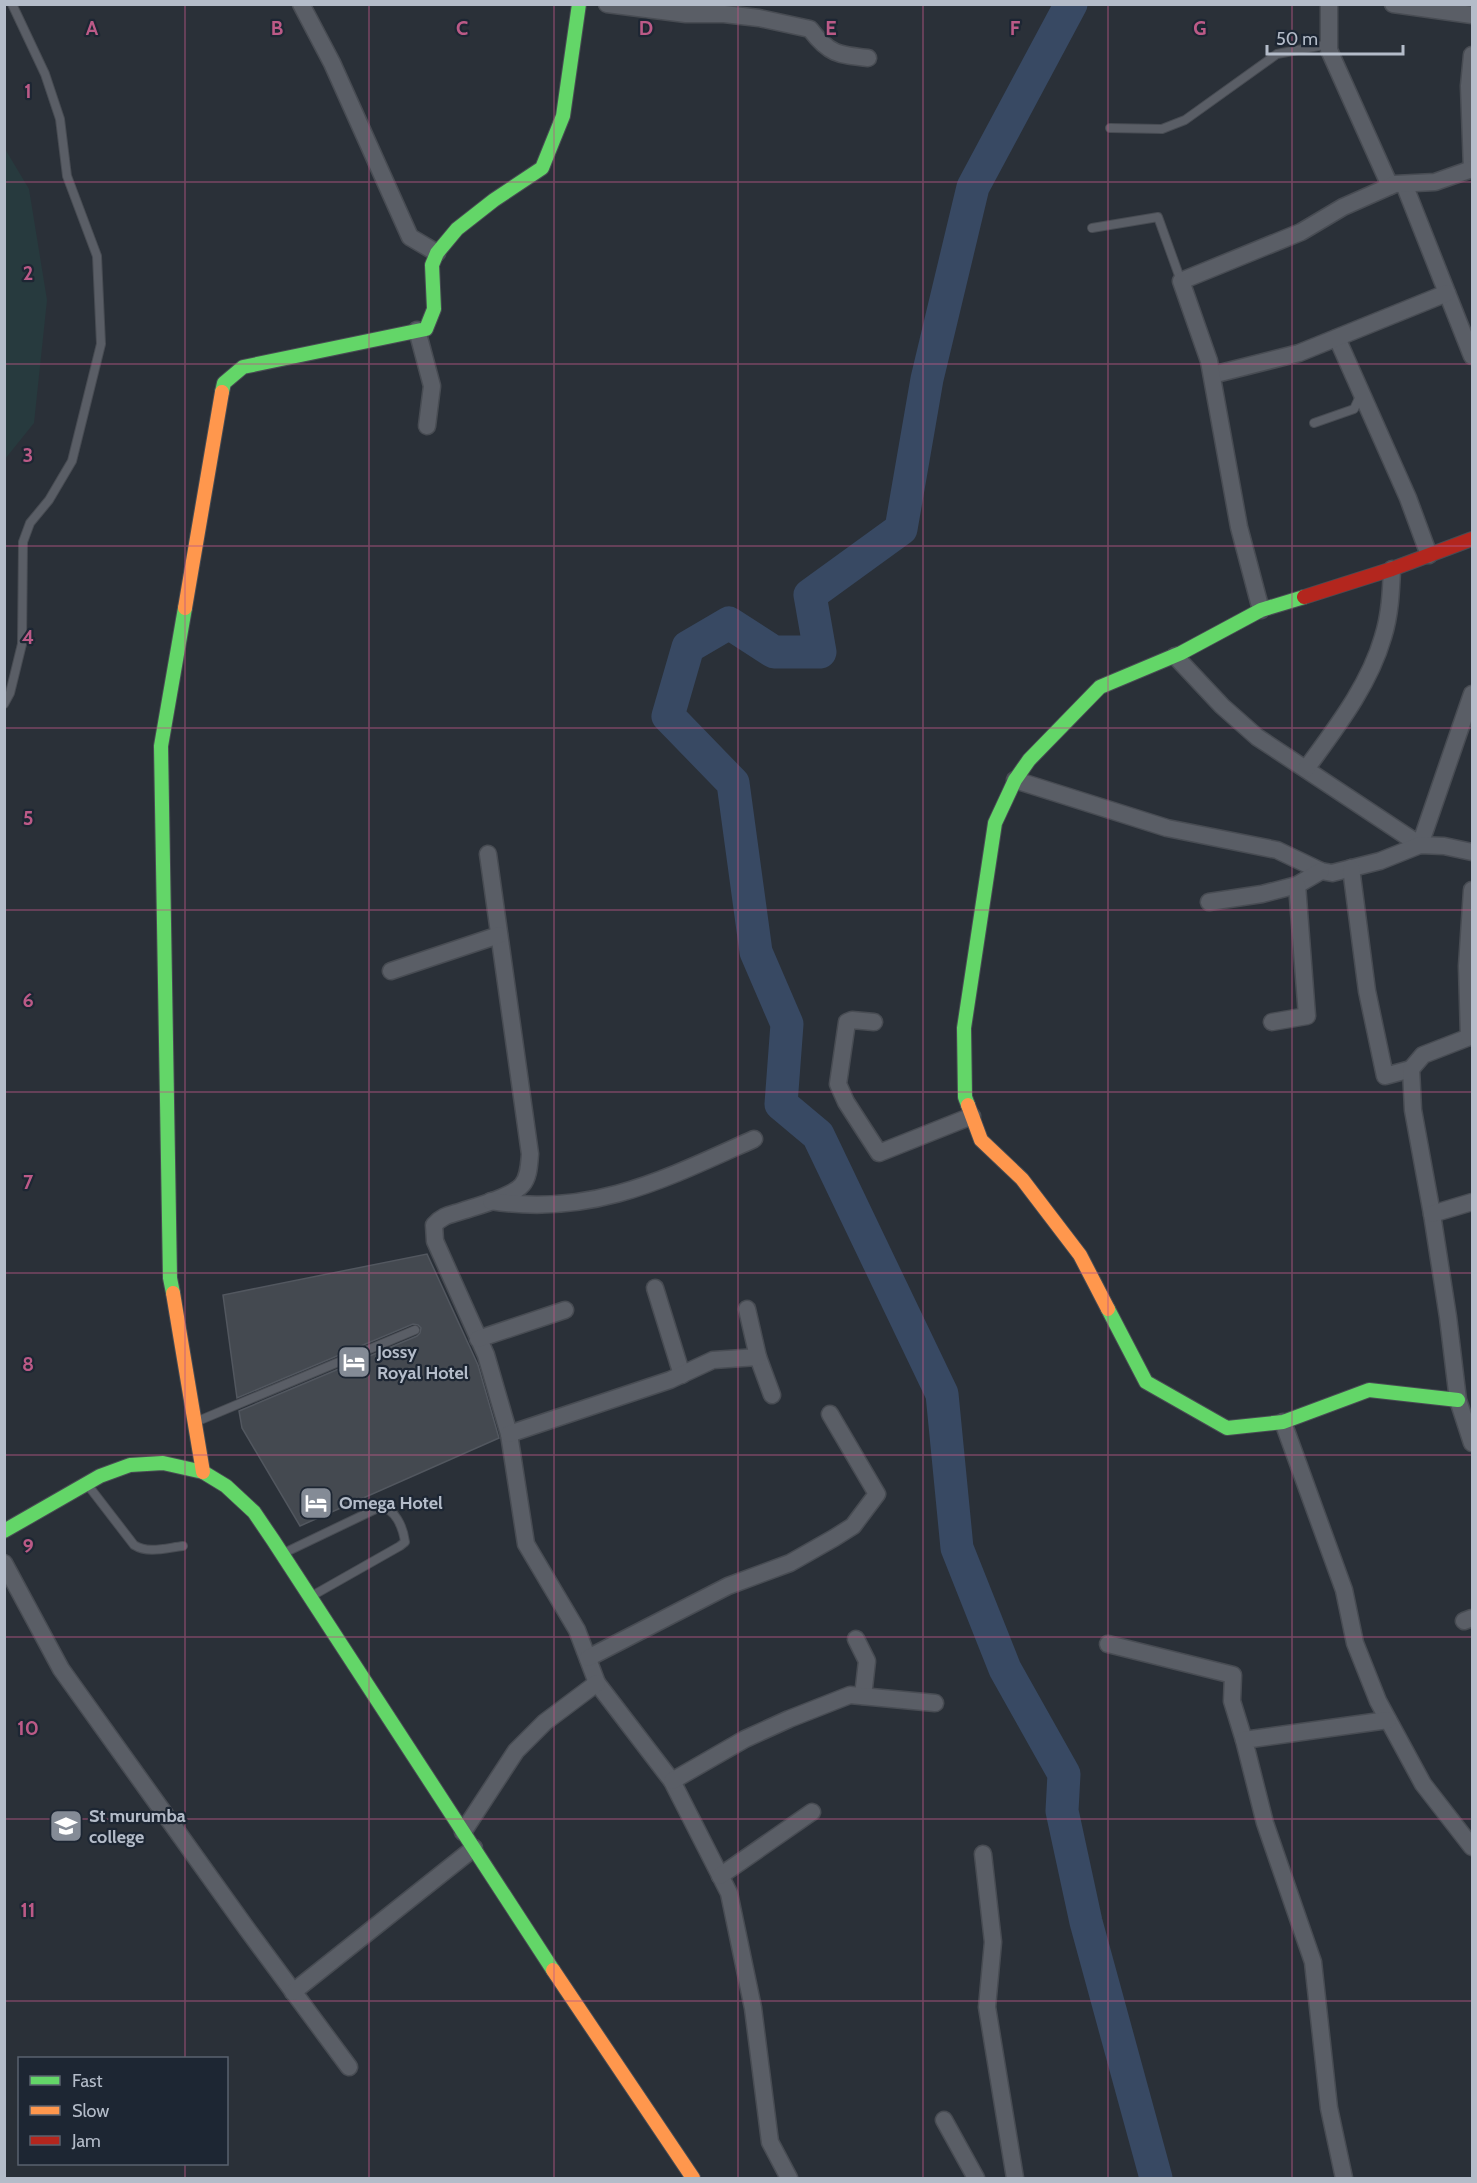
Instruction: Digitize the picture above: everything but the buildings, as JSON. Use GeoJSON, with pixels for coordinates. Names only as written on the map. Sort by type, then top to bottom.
{"type":"FeatureCollection","features":[{"type":"Feature","properties":{"kind":"street"},"geometry":{"type":"LineString","coordinates":[[301,4],[332,63],[410,237],[438,253]]}},
{"type":"Feature","properties":{"kind":"street"},"geometry":{"type":"LineString","coordinates":[[203,1472],[170,1278],[161,746],[224,382],[243,368],[426,329],[434,309],[432,265],[438,253],[457,229],[494,200],[542,168],[563,116],[579,4]]}},
{"type":"Feature","properties":{"kind":"street"},"geometry":{"type":"LineString","coordinates":[[607,4],[686,14],[719,9],[810,29],[822,45],[842,55],[868,58]]}},
{"type":"Feature","properties":{"kind":"street"},"geometry":{"type":"LineString","coordinates":[[1329,4],[1329,50],[1397,185],[1447,293],[1473,356]]}},
{"type":"Feature","properties":{"kind":"street"},"geometry":{"type":"LineString","coordinates":[[1393,4],[1473,15]]}},
{"type":"Feature","properties":{"kind":"street"},"geometry":{"type":"LineString","coordinates":[[1261,610],[1239,527],[1209,361],[1181,281],[1301,232],[1342,207],[1397,185],[1435,182],[1472,169],[1469,86],[1473,54]]}},
{"type":"Feature","properties":{"kind":"street"},"geometry":{"type":"LineString","coordinates":[[1212,375],[1299,353],[1447,293]]}},
{"type":"Feature","properties":{"kind":"street"},"geometry":{"type":"LineString","coordinates":[[417,330],[432,386],[427,426]]}},
{"type":"Feature","properties":{"kind":"street"},"geometry":{"type":"LineString","coordinates":[[1336,338],[1408,498],[1429,555]]}},
{"type":"Feature","properties":{"kind":"street"},"geometry":{"type":"LineString","coordinates":[[1464,1406],[1369,1390],[1283,1422],[1227,1428],[1146,1382],[1080,1255],[1022,1179],[981,1140],[965,1097],[964,1028],[995,823],[1015,780],[1029,760],[1100,687],[1175,656],[1261,610],[1392,569],[1473,539]]}},
{"type":"Feature","properties":{"kind":"street"},"geometry":{"type":"LineString","coordinates":[[1306,769],[1339,722],[1371,666],[1383,639],[1391,604],[1392,569]]}},
{"type":"Feature","properties":{"kind":"street"},"geometry":{"type":"LineString","coordinates":[[1175,656],[1222,705],[1257,736],[1419,845]]}},
{"type":"Feature","properties":{"kind":"street"},"geometry":{"type":"LineString","coordinates":[[1419,845],[1473,694]]}},
{"type":"Feature","properties":{"kind":"street"},"geometry":{"type":"LineString","coordinates":[[1015,780],[1167,828],[1277,850],[1321,871],[1332,873],[1380,861],[1419,845],[1444,846],[1473,852]]}},
{"type":"Feature","properties":{"kind":"street"},"geometry":{"type":"LineString","coordinates":[[488,854],[530,1154],[528,1174],[523,1184],[515,1192],[460,1212],[442,1216],[434,1225],[435,1241],[486,1355],[509,1434],[526,1544],[578,1630],[597,1683],[672,1781],[729,1893],[753,2008],[770,2142],[789,2178]]}},
{"type":"Feature","properties":{"kind":"street"},"geometry":{"type":"LineString","coordinates":[[1351,868],[1367,991],[1385,1076],[1411,1069],[1423,1055],[1471,1037],[1467,966],[1473,890]]}},
{"type":"Feature","properties":{"kind":"street"},"geometry":{"type":"LineString","coordinates":[[1209,902],[1262,894],[1298,885],[1321,871]]}},
{"type":"Feature","properties":{"kind":"street"},"geometry":{"type":"LineString","coordinates":[[1272,1022],[1307,1016],[1298,885]]}},
{"type":"Feature","properties":{"kind":"street"},"geometry":{"type":"LineString","coordinates":[[391,971],[499,935]]}},
{"type":"Feature","properties":{"kind":"street"},"geometry":{"type":"LineString","coordinates":[[874,1022],[852,1020],[847,1022],[838,1084],[846,1102],[879,1153],[972,1116]]}},
{"type":"Feature","properties":{"kind":"street"},"geometry":{"type":"LineString","coordinates":[[1411,1069],[1413,1110],[1464,1406],[1473,1443]]}},
{"type":"Feature","properties":{"kind":"street"},"geometry":{"type":"LineString","coordinates":[[490,1201],[517,1205],[554,1203],[592,1200],[618,1194],[661,1181],[754,1139]]}},
{"type":"Feature","properties":{"kind":"street"},"geometry":{"type":"LineString","coordinates":[[1432,1214],[1473,1202]]}},
{"type":"Feature","properties":{"kind":"street"},"geometry":{"type":"LineString","coordinates":[[655,1288],[682,1375]]}},
{"type":"Feature","properties":{"kind":"street"},"geometry":{"type":"LineString","coordinates":[[747,1309],[758,1357],[772,1395]]}},
{"type":"Feature","properties":{"kind":"street"},"geometry":{"type":"LineString","coordinates":[[478,1339],[565,1310]]}},
{"type":"Feature","properties":{"kind":"street"},"geometry":{"type":"LineString","coordinates":[[509,1434],[682,1375],[713,1360],[758,1357]]}},
{"type":"Feature","properties":{"kind":"street"},"geometry":{"type":"LineString","coordinates":[[588,1658],[728,1586],[790,1563],[854,1526],[877,1494],[830,1414]]}},
{"type":"Feature","properties":{"kind":"street"},"geometry":{"type":"LineString","coordinates":[[1283,1422],[1344,1590],[1355,1643],[1378,1701],[1423,1784],[1473,1847]]}},
{"type":"Feature","properties":{"kind":"street"},"geometry":{"type":"LineString","coordinates":[[4,1531],[100,1476],[130,1465],[163,1463],[203,1472],[226,1486],[254,1512],[504,1897],[693,2178]]}},
{"type":"Feature","properties":{"kind":"street"},"geometry":{"type":"LineString","coordinates":[[4,1563],[62,1669],[293,1992],[350,2067]]}},
{"type":"Feature","properties":{"kind":"street"},"geometry":{"type":"LineString","coordinates":[[856,1639],[867,1661],[863,1696]]}},
{"type":"Feature","properties":{"kind":"street"},"geometry":{"type":"LineString","coordinates":[[1108,1644],[1233,1675],[1232,1701],[1265,1823],[1313,1962],[1329,2108],[1344,2178]]}},
{"type":"Feature","properties":{"kind":"street"},"geometry":{"type":"LineString","coordinates":[[463,1832],[516,1751],[545,1722],[597,1683]]}},
{"type":"Feature","properties":{"kind":"street"},"geometry":{"type":"LineString","coordinates":[[672,1781],[745,1739],[850,1695],[935,1703]]}},
{"type":"Feature","properties":{"kind":"street"},"geometry":{"type":"LineString","coordinates":[[1244,1740],[1388,1720]]}},
{"type":"Feature","properties":{"kind":"street"},"geometry":{"type":"LineString","coordinates":[[720,1876],[812,1812]]}},
{"type":"Feature","properties":{"kind":"street"},"geometry":{"type":"LineString","coordinates":[[293,1992],[474,1848]]}},
{"type":"Feature","properties":{"kind":"street"},"geometry":{"type":"LineString","coordinates":[[983,1854],[993,1942],[987,2007],[1015,2178]]}},
{"type":"Feature","properties":{"kind":"street"},"geometry":{"type":"LineString","coordinates":[[944,2120],[976,2178]]}},
{"type":"Feature","properties":{"kind":"lane"},"geometry":{"type":"LineString","coordinates":[[4,704],[10,693],[22,644],[23,542],[30,522],[49,500],[72,460],[101,344],[97,256],[68,176],[60,119],[45,74],[12,4]]}},
{"type":"Feature","properties":{"kind":"lane"},"geometry":{"type":"LineString","coordinates":[[1110,128],[1162,129],[1185,120],[1277,54],[1329,44]]}},
{"type":"Feature","properties":{"kind":"lane"},"geometry":{"type":"LineString","coordinates":[[1092,228],[1158,217],[1181,281]]}},
{"type":"Feature","properties":{"kind":"lane"},"geometry":{"type":"LineString","coordinates":[[1314,423],[1354,409],[1362,394]]}},
{"type":"Feature","properties":{"kind":"lane"},"geometry":{"type":"LineString","coordinates":[[195,1422],[415,1330]]}},
{"type":"Feature","properties":{"kind":"lane"},"geometry":{"type":"LineString","coordinates":[[87,1484],[134,1545],[141,1550],[183,1546]]}},
{"type":"Feature","properties":{"kind":"lane"},"geometry":{"type":"LineString","coordinates":[[282,1553],[380,1507],[387,1507],[392,1511],[404,1533],[405,1542],[310,1597]]}},
{"type":"Feature","properties":{"kind":"green space"},"geometry":{"type":"Polygon","coordinates":[[[5,149],[29,189],[47,300],[34,423],[5,459],[5,149]]]}},
{"type":"Feature","properties":{"kind":"waterway"},"geometry":{"type":"LineString","coordinates":[[1071,4],[973,187],[927,379],[901,529],[810,595],[820,652],[774,652],[729,623],[688,647],[668,716],[733,783],[756,952],[787,1024],[781,1104],[818,1135],[942,1394],[957,1548],[1005,1669],[1064,1774],[1062,1811],[1086,1922],[1156,2178]]}},
{"type":"Feature","properties":{"kind":"traffic: fast"},"geometry":{"type":"LineString","coordinates":[[222,392],[224,383],[243,367],[426,329],[434,309],[432,265],[437,253],[457,229],[494,200],[542,168],[563,116],[579,4]]}},
{"type":"Feature","properties":{"kind":"traffic: fast"},"geometry":{"type":"LineString","coordinates":[[968,1105],[965,1097],[964,1028],[995,823],[1015,780],[1029,760],[1100,687],[1181,653],[1261,610],[1304,597]]}},
{"type":"Feature","properties":{"kind":"traffic: fast"},"geometry":{"type":"LineString","coordinates":[[173,1293],[170,1278],[161,746],[185,608]]}},
{"type":"Feature","properties":{"kind":"traffic: fast"},"geometry":{"type":"LineString","coordinates":[[1108,1309],[1146,1382],[1227,1428],[1283,1422],[1369,1390],[1458,1400]]}},
{"type":"Feature","properties":{"kind":"traffic: fast"},"geometry":{"type":"LineString","coordinates":[[4,1531],[100,1476],[130,1465],[163,1463],[203,1472],[226,1486],[254,1512],[273,1540],[553,1970]]}},
{"type":"Feature","properties":{"kind":"traffic: slow"},"geometry":{"type":"LineString","coordinates":[[185,608],[222,392]]}},
{"type":"Feature","properties":{"kind":"traffic: slow"},"geometry":{"type":"LineString","coordinates":[[968,1105],[981,1140],[1022,1179],[1080,1255],[1108,1309]]}},
{"type":"Feature","properties":{"kind":"traffic: slow"},"geometry":{"type":"LineString","coordinates":[[173,1293],[203,1472]]}},
{"type":"Feature","properties":{"kind":"traffic: slow"},"geometry":{"type":"LineString","coordinates":[[553,1970],[693,2178]]}},
{"type":"Feature","properties":{"kind":"traffic: jam"},"geometry":{"type":"LineString","coordinates":[[1304,597],[1392,569],[1472,539]]}},
{"type":"Feature","properties":{"kind":"place","name":"Jossy Royal Hotel"},"geometry":{"type":"Point","coordinates":[354,1362]}},
{"type":"Feature","properties":{"kind":"place","name":"Omega Hotel"},"geometry":{"type":"Point","coordinates":[316,1503]}},
{"type":"Feature","properties":{"kind":"place","name":"St murumba college"},"geometry":{"type":"Point","coordinates":[66,1826]}}]}
